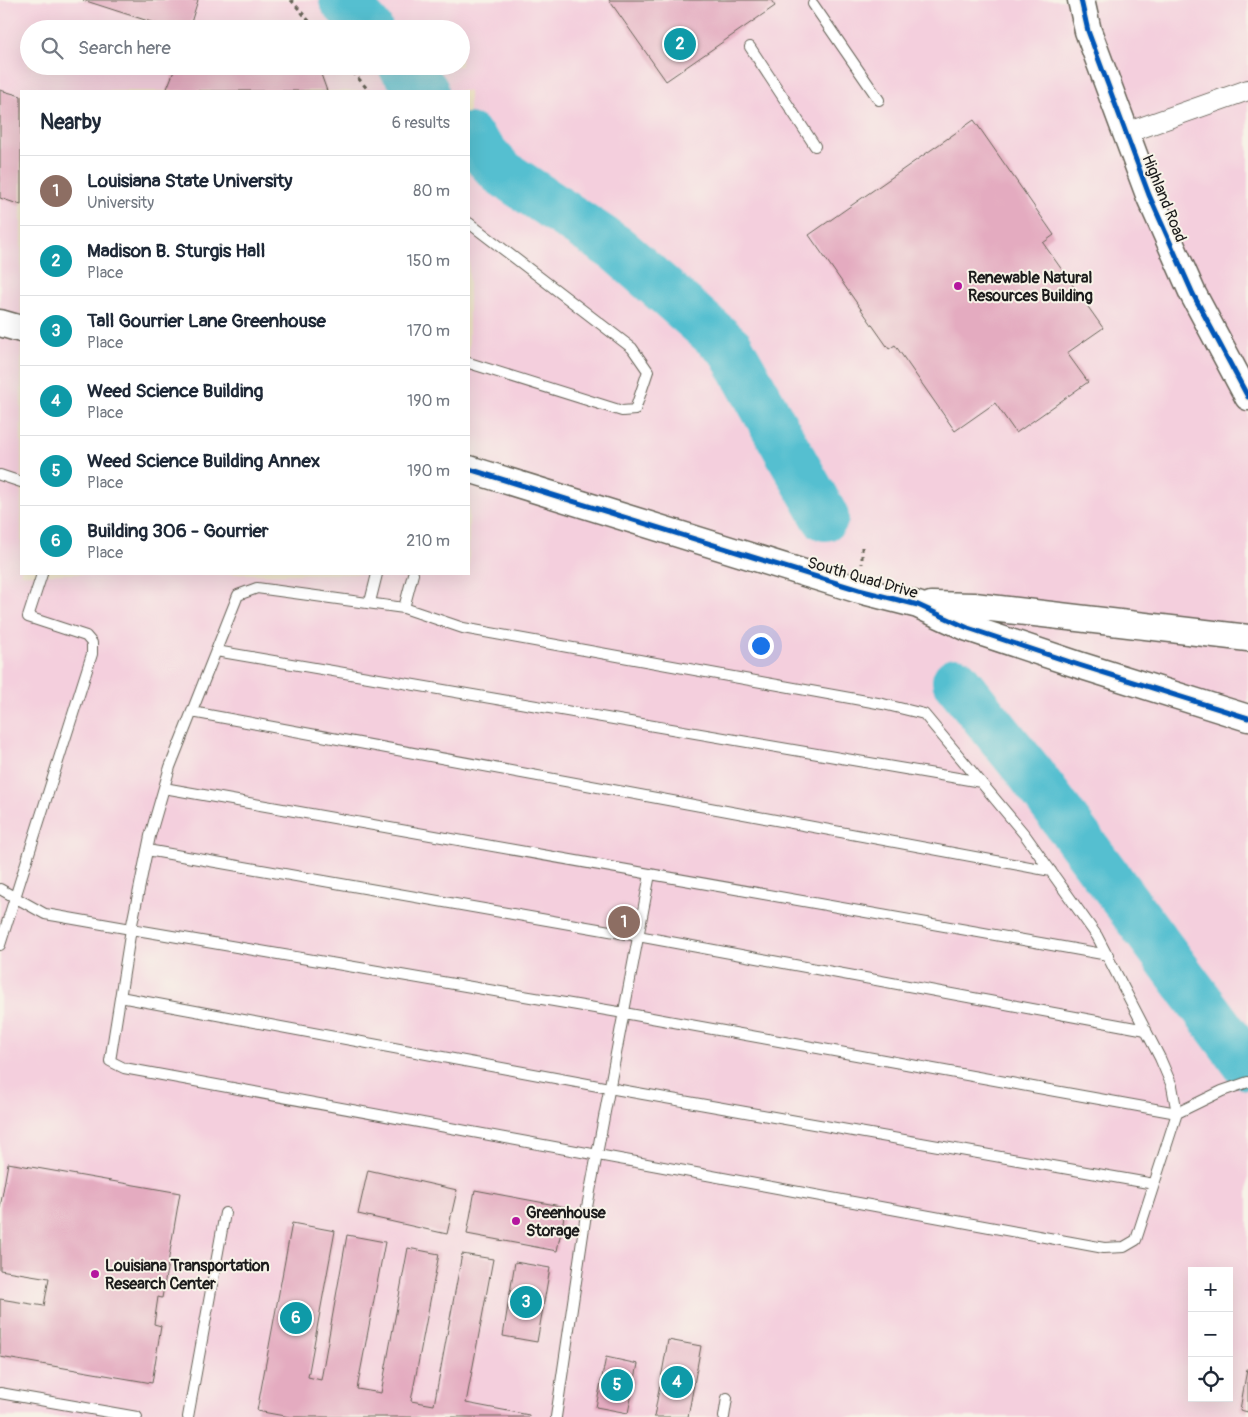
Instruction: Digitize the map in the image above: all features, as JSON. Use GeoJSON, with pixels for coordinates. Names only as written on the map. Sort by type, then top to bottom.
{"type":"FeatureCollection","features":[{"type":"Feature","properties":{"kind":"street","name":"Highland Road"},"geometry":{"type":"LineString","coordinates":[[1081,0],[1088,31],[1149,195],[1193,294],[1248,397]]}},
{"type":"Feature","properties":{"kind":"street"},"geometry":{"type":"LineString","coordinates":[[1126,133],[1248,90]]}},
{"type":"Feature","properties":{"kind":"street"},"geometry":{"type":"LineString","coordinates":[[0,323],[20,330]]}},
{"type":"Feature","properties":{"kind":"street","name":"South Quad Drive"},"geometry":{"type":"LineString","coordinates":[[470,469],[859,590],[918,605],[978,631],[1248,718]]}},
{"type":"Feature","properties":{"kind":"street","name":"South Quad Drive"},"geometry":{"type":"LineString","coordinates":[[918,605],[974,606],[1248,638]]}},
{"type":"Feature","properties":{"kind":"lane"},"geometry":{"type":"LineString","coordinates":[[813,4],[879,100]]}},
{"type":"Feature","properties":{"kind":"lane"},"geometry":{"type":"LineString","coordinates":[[750,47],[815,146]]}},
{"type":"Feature","properties":{"kind":"lane"},"geometry":{"type":"LineString","coordinates":[[470,225],[632,348],[648,371],[635,410],[622,411],[470,363]]}},
{"type":"Feature","properties":{"kind":"lane"},"geometry":{"type":"LineString","coordinates":[[0,475],[20,482]]}},
{"type":"Feature","properties":{"kind":"lane"},"geometry":{"type":"LineString","coordinates":[[0,945],[92,654],[92,644],[86,636],[28,617],[42,575]]}},
{"type":"Feature","properties":{"kind":"lane"},"geometry":{"type":"LineString","coordinates":[[370,602],[377,575]]}},
{"type":"Feature","properties":{"kind":"lane"},"geometry":{"type":"LineString","coordinates":[[404,608],[413,575]]}},
{"type":"Feature","properties":{"kind":"lane"},"geometry":{"type":"LineString","coordinates":[[257,588],[404,608],[463,628],[883,704],[924,714],[1025,835],[1097,936],[1146,1030],[1172,1086],[1177,1113],[1136,1240],[1124,1246],[1104,1248],[124,1068],[110,1061],[131,929],[147,850],[164,788],[170,767],[238,595],[257,588]]}},
{"type":"Feature","properties":{"kind":"lane"},"geometry":{"type":"LineString","coordinates":[[216,650],[981,782]]}},
{"type":"Feature","properties":{"kind":"lane"},"geometry":{"type":"LineString","coordinates":[[192,712],[1051,871]]}},
{"type":"Feature","properties":{"kind":"lane"},"geometry":{"type":"LineString","coordinates":[[164,788],[1108,955]]}},
{"type":"Feature","properties":{"kind":"lane"},"geometry":{"type":"LineString","coordinates":[[147,850],[638,936],[1146,1030]]}},
{"type":"Feature","properties":{"kind":"lane"},"geometry":{"type":"LineString","coordinates":[[556,1417],[587,1207],[650,874]]}},
{"type":"Feature","properties":{"kind":"lane"},"geometry":{"type":"LineString","coordinates":[[0,889],[45,914],[624,1013],[1177,1113],[1222,1091],[1248,1082]]}},
{"type":"Feature","properties":{"kind":"lane"},"geometry":{"type":"LineString","coordinates":[[120,997],[609,1088],[1154,1184]]}},
{"type":"Feature","properties":{"kind":"lane"},"geometry":{"type":"LineString","coordinates":[[188,1417],[225,1212]]}},
{"type":"Feature","properties":{"kind":"lane"},"geometry":{"type":"LineString","coordinates":[[0,1393],[137,1417]]}},
{"type":"Feature","properties":{"kind":"lane"},"geometry":{"type":"LineString","coordinates":[[724,1417],[727,1398]]}},
{"type":"Feature","properties":{"kind":"path"},"geometry":{"type":"LineString","coordinates":[[291,0],[308,20]]}},
{"type":"Feature","properties":{"kind":"path"},"geometry":{"type":"LineString","coordinates":[[356,75],[368,90]]}},
{"type":"Feature","properties":{"kind":"path"},"geometry":{"type":"LineString","coordinates":[[862,547],[862,568]]}},
{"type":"Feature","properties":{"kind":"shaded area"},"geometry":{"type":"Polygon","coordinates":[[[0,0],[1248,0],[1248,1417],[0,1417],[0,0]]]}},
{"type":"Feature","properties":{"kind":"building"},"geometry":{"type":"Polygon","coordinates":[[[83,0],[198,0],[192,20],[145,20],[83,0]]]}},
{"type":"Feature","properties":{"kind":"building"},"geometry":{"type":"Polygon","coordinates":[[[609,0],[771,0],[775,6],[666,81],[609,0]]]}},
{"type":"Feature","properties":{"kind":"building"},"geometry":{"type":"Polygon","coordinates":[[[172,75],[321,75],[327,90],[166,90],[172,75]]]}},
{"type":"Feature","properties":{"kind":"building"},"geometry":{"type":"Polygon","coordinates":[[[0,90],[20,96],[20,205],[0,198],[0,90]]]}},
{"type":"Feature","properties":{"kind":"building","name":"Renewable Natural Resources Building"},"geometry":{"type":"Polygon","coordinates":[[[974,120],[1054,235],[1043,243],[1103,328],[1067,353],[1088,382],[1016,433],[995,403],[955,431],[895,345],[889,349],[809,235],[974,120]]]}},
{"type":"Feature","properties":{"kind":"building","name":"Louisiana Transportation Research Center"},"geometry":{"type":"Polygon","coordinates":[[[8,1163],[180,1193],[162,1298],[158,1297],[154,1324],[161,1326],[152,1383],[0,1357],[0,1299],[44,1306],[49,1278],[0,1270],[0,1208],[8,1163]]]}},
{"type":"Feature","properties":{"kind":"building"},"geometry":{"type":"Polygon","coordinates":[[[368,1170],[457,1190],[447,1234],[358,1214],[368,1170]]]}},
{"type":"Feature","properties":{"kind":"building","name":"Greenhouse Storage"},"geometry":{"type":"Polygon","coordinates":[[[475,1190],[566,1207],[557,1251],[467,1234],[475,1190]]]}},
{"type":"Feature","properties":{"kind":"building"},"geometry":{"type":"Polygon","coordinates":[[[292,1223],[335,1231],[308,1377],[321,1380],[347,1235],[385,1242],[357,1389],[381,1393],[408,1248],[439,1254],[411,1401],[434,1405],[462,1254],[493,1259],[466,1403],[529,1415],[529,1417],[290,1417],[257,1411],[292,1223]]]}},
{"type":"Feature","properties":{"kind":"building"},"geometry":{"type":"Polygon","coordinates":[[[515,1262],[550,1268],[537,1342],[503,1336],[515,1262]]]}},
{"type":"Feature","properties":{"kind":"building"},"geometry":{"type":"Polygon","coordinates":[[[668,1340],[701,1346],[688,1417],[654,1417],[668,1340]]]}},
{"type":"Feature","properties":{"kind":"building"},"geometry":{"type":"Polygon","coordinates":[[[606,1357],[638,1364],[628,1413],[596,1407],[606,1357]]]}},
{"type":"Feature","properties":{"kind":"building"},"geometry":{"type":"Polygon","coordinates":[[[1248,1369],[1248,1412],[1240,1410],[1248,1369]]]}},
{"type":"Feature","properties":{"kind":"waterway"},"geometry":{"type":"LineString","coordinates":[[343,0],[361,20]]}},
{"type":"Feature","properties":{"kind":"waterway"},"geometry":{"type":"LineString","coordinates":[[410,75],[424,90]]}},
{"type":"Feature","properties":{"kind":"waterway"},"geometry":{"type":"LineString","coordinates":[[470,138],[501,172],[617,249],[730,348],[825,517]]}},
{"type":"Feature","properties":{"kind":"waterway"},"geometry":{"type":"LineString","coordinates":[[956,681],[1030,773],[1248,1066]]}},
{"type":"Feature","properties":{"kind":"cycle path"},"geometry":{"type":"LineString","coordinates":[[1081,0],[1088,31],[1149,195],[1193,294],[1248,397]]}},
{"type":"Feature","properties":{"kind":"cycle path"},"geometry":{"type":"LineString","coordinates":[[470,469],[859,590],[918,605],[968,628],[1248,718]]}},
{"type":"Feature","properties":{"kind":"place","name":"Madison B. Sturgis Hall"},"geometry":{"type":"Point","coordinates":[680,44]}},
{"type":"Feature","properties":{"kind":"place","name":"Renewable Natural Resources Building"},"geometry":{"type":"Point","coordinates":[958,286]}},
{"type":"Feature","properties":{"kind":"place","name":"Louisiana State University"},"geometry":{"type":"Point","coordinates":[624,922]}},
{"type":"Feature","properties":{"kind":"place","name":"Greenhouse Storage"},"geometry":{"type":"Point","coordinates":[516,1221]}},
{"type":"Feature","properties":{"kind":"place","name":"Louisiana Transportation Research Center"},"geometry":{"type":"Point","coordinates":[95,1274]}},
{"type":"Feature","properties":{"kind":"place","name":"Tall Gourrier Lane Greenhouse"},"geometry":{"type":"Point","coordinates":[526,1302]}},
{"type":"Feature","properties":{"kind":"place","name":"Building 306 - Gourrier"},"geometry":{"type":"Point","coordinates":[296,1318]}},
{"type":"Feature","properties":{"kind":"place","name":"Weed Science Building"},"geometry":{"type":"Point","coordinates":[677,1382]}},
{"type":"Feature","properties":{"kind":"place","name":"Weed Science Building Annex"},"geometry":{"type":"Point","coordinates":[617,1385]}}]}
